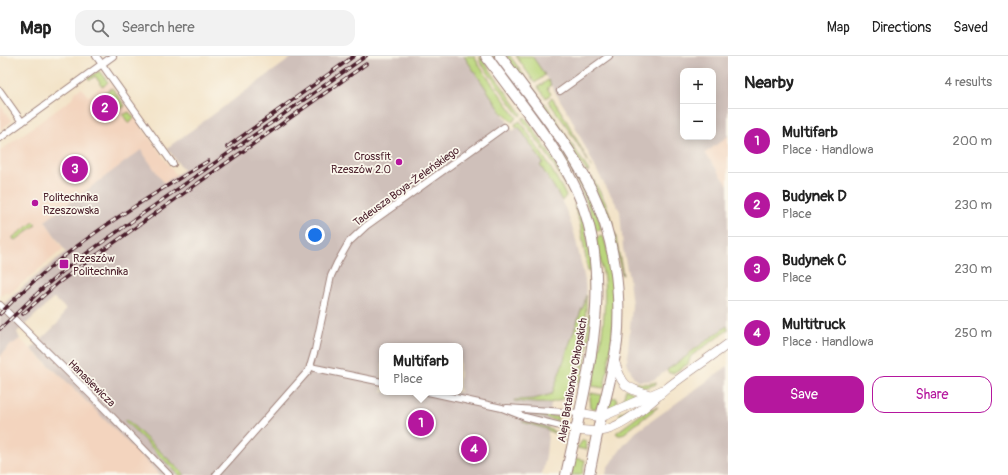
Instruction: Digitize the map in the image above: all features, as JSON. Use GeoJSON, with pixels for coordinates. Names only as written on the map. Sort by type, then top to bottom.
{"type":"FeatureCollection","features":[{"type":"Feature","properties":{"kind":"main road","name":"Aleja Batalionów Chłopskich"},"geometry":{"type":"LineString","coordinates":[[486,56],[550,144],[575,187],[588,223],[595,259],[597,299],[591,354],[566,475]]}},
{"type":"Feature","properties":{"kind":"main road"},"geometry":{"type":"LineString","coordinates":[[500,56],[567,148],[585,178],[600,210],[611,246],[618,314],[617,343],[589,475]]}},
{"type":"Feature","properties":{"kind":"street"},"geometry":{"type":"LineString","coordinates":[[96,56],[173,164]]}},
{"type":"Feature","properties":{"kind":"street"},"geometry":{"type":"LineString","coordinates":[[0,138],[113,56]]}},
{"type":"Feature","properties":{"kind":"street"},"geometry":{"type":"LineString","coordinates":[[560,91],[609,56]]}},
{"type":"Feature","properties":{"kind":"street"},"geometry":{"type":"LineString","coordinates":[[0,91],[22,122]]}},
{"type":"Feature","properties":{"kind":"street","name":"Tadeusza Boya-Żeleńskiego"},"geometry":{"type":"LineString","coordinates":[[216,475],[305,375],[310,366],[331,276],[349,242],[366,226],[504,127]]}},
{"type":"Feature","properties":{"kind":"street","name":"Hanasiewicza"},"geometry":{"type":"LineString","coordinates":[[0,305],[169,475]]}},
{"type":"Feature","properties":{"kind":"street"},"geometry":{"type":"LineString","coordinates":[[502,408],[525,417],[576,430],[598,432],[607,430],[623,422],[652,402],[666,389],[728,344]]}},
{"type":"Feature","properties":{"kind":"street"},"geometry":{"type":"LineString","coordinates":[[614,360],[618,375],[623,383],[629,388],[650,395]]}},
{"type":"Feature","properties":{"kind":"street"},"geometry":{"type":"LineString","coordinates":[[310,366],[379,381]]}},
{"type":"Feature","properties":{"kind":"street"},"geometry":{"type":"LineString","coordinates":[[442,395],[502,408],[579,413],[601,417],[666,389]]}},
{"type":"Feature","properties":{"kind":"shaded area"},"geometry":{"type":"Polygon","coordinates":[[[294,56],[464,56],[513,131],[519,126],[543,163],[540,165],[557,192],[566,210],[574,232],[585,280],[586,295],[583,308],[552,394],[546,455],[542,475],[160,475],[63,378],[31,349],[58,323],[66,309],[54,298],[17,332],[20,339],[7,348],[0,357],[0,307],[66,252],[45,221],[141,150],[164,183],[183,170],[167,148],[294,56]]]}},
{"type":"Feature","properties":{"kind":"shaded area"},"geometry":{"type":"Polygon","coordinates":[[[532,56],[728,56],[728,136],[705,153],[728,185],[728,327],[727,326],[688,353],[689,355],[653,380],[638,381],[633,376],[627,362],[632,305],[623,248],[620,211],[597,171],[570,116],[532,56]]]}},
{"type":"Feature","properties":{"kind":"shaded area","name":"Politechnika Rzeszowska"},"geometry":{"type":"Polygon","coordinates":[[[109,81],[176,175],[164,183],[141,151],[45,221],[63,249],[9,294],[4,292],[1,295],[0,151],[72,99],[74,93],[81,88],[88,96],[109,81]]]}},
{"type":"Feature","properties":{"kind":"shaded area"},"geometry":{"type":"Polygon","coordinates":[[[0,105],[12,121],[0,130],[0,105]]]}},
{"type":"Feature","properties":{"kind":"shaded area"},"geometry":{"type":"Polygon","coordinates":[[[728,136],[728,185],[705,153],[728,136]]]}},
{"type":"Feature","properties":{"kind":"shaded area"},"geometry":{"type":"Polygon","coordinates":[[[20,339],[63,378],[160,475],[0,475],[0,357],[7,348],[20,339]]]}},
{"type":"Feature","properties":{"kind":"shaded area"},"geometry":{"type":"Polygon","coordinates":[[[728,366],[728,475],[606,475],[607,468],[636,432],[728,366]]]}},
{"type":"Feature","properties":{"kind":"green space"},"geometry":{"type":"Polygon","coordinates":[[[464,56],[474,56],[517,118],[512,122],[504,113],[503,114],[464,56]]]}},
{"type":"Feature","properties":{"kind":"green space"},"geometry":{"type":"Polygon","coordinates":[[[480,56],[522,114],[520,116],[480,62],[480,56]]]}},
{"type":"Feature","properties":{"kind":"green space"},"geometry":{"type":"Polygon","coordinates":[[[492,56],[495,56],[532,107],[530,108],[492,56]]]}},
{"type":"Feature","properties":{"kind":"green space"},"geometry":{"type":"Polygon","coordinates":[[[506,56],[510,56],[542,100],[539,102],[506,56]]]}},
{"type":"Feature","properties":{"kind":"green space"},"geometry":{"type":"Polygon","coordinates":[[[516,56],[532,56],[545,75],[535,83],[516,56]]]}},
{"type":"Feature","properties":{"kind":"green space"},"geometry":{"type":"Polygon","coordinates":[[[99,71],[108,82],[103,87],[95,76],[90,80],[88,78],[99,71]]]}},
{"type":"Feature","properties":{"kind":"green space"},"geometry":{"type":"Polygon","coordinates":[[[548,80],[551,85],[547,88],[551,94],[546,98],[538,87],[548,80]]]}},
{"type":"Feature","properties":{"kind":"green space"},"geometry":{"type":"Polygon","coordinates":[[[112,88],[125,106],[116,112],[103,93],[112,88]]]}},
{"type":"Feature","properties":{"kind":"green space"},"geometry":{"type":"Polygon","coordinates":[[[552,98],[565,118],[592,168],[565,124],[548,101],[552,98]]]}},
{"type":"Feature","properties":{"kind":"green space"},"geometry":{"type":"Polygon","coordinates":[[[545,103],[589,171],[587,172],[542,105],[545,103]]]}},
{"type":"Feature","properties":{"kind":"green space"},"geometry":{"type":"Polygon","coordinates":[[[534,111],[581,181],[594,206],[600,221],[601,230],[595,231],[591,214],[578,183],[561,154],[532,112],[534,111]]]}},
{"type":"Feature","properties":{"kind":"green space"},"geometry":{"type":"Polygon","coordinates":[[[129,112],[134,118],[129,124],[123,115],[129,112]]]}},
{"type":"Feature","properties":{"kind":"green space"},"geometry":{"type":"Polygon","coordinates":[[[525,117],[554,160],[566,187],[551,160],[522,119],[525,117]]]}},
{"type":"Feature","properties":{"kind":"green space"},"geometry":{"type":"Polygon","coordinates":[[[520,121],[561,186],[566,196],[562,201],[540,165],[543,163],[519,127],[517,128],[515,124],[520,121]]]}},
{"type":"Feature","properties":{"kind":"green space"},"geometry":{"type":"Polygon","coordinates":[[[592,177],[606,204],[614,226],[610,223],[591,180],[592,177]]]}},
{"type":"Feature","properties":{"kind":"green space"},"geometry":{"type":"Polygon","coordinates":[[[574,205],[579,208],[585,227],[592,269],[588,271],[580,224],[574,205]]]}},
{"type":"Feature","properties":{"kind":"green space"},"geometry":{"type":"Polygon","coordinates":[[[34,222],[36,225],[16,240],[13,239],[13,237],[34,222]]]}},
{"type":"Feature","properties":{"kind":"green space"},"geometry":{"type":"Polygon","coordinates":[[[612,233],[615,233],[623,275],[622,275],[612,233]]]}},
{"type":"Feature","properties":{"kind":"green space"},"geometry":{"type":"Polygon","coordinates":[[[601,236],[604,238],[609,257],[613,294],[612,332],[604,388],[592,386],[600,347],[605,306],[604,279],[596,240],[601,236]]]}},
{"type":"Feature","properties":{"kind":"green space"},"geometry":{"type":"Polygon","coordinates":[[[589,278],[592,282],[591,329],[581,384],[577,383],[589,318],[589,278]]]}},
{"type":"Feature","properties":{"kind":"green space"},"geometry":{"type":"Polygon","coordinates":[[[586,295],[586,314],[581,344],[575,374],[569,392],[560,400],[550,403],[514,401],[534,399],[552,394],[583,308],[586,295]]]}},
{"type":"Feature","properties":{"kind":"green space"},"geometry":{"type":"Polygon","coordinates":[[[727,326],[728,330],[691,356],[688,364],[673,373],[669,373],[667,370],[727,326]]]}},
{"type":"Feature","properties":{"kind":"green space"},"geometry":{"type":"Polygon","coordinates":[[[630,381],[643,384],[656,382],[656,384],[649,387],[642,387],[635,386],[628,382],[630,381]]]}},
{"type":"Feature","properties":{"kind":"green space"},"geometry":{"type":"Polygon","coordinates":[[[626,389],[637,395],[622,403],[626,389]]]}},
{"type":"Feature","properties":{"kind":"green space"},"geometry":{"type":"Polygon","coordinates":[[[591,393],[602,395],[598,405],[594,409],[591,407],[591,393]]]}},
{"type":"Feature","properties":{"kind":"green space"},"geometry":{"type":"Polygon","coordinates":[[[611,397],[616,398],[617,401],[615,407],[609,409],[608,407],[611,397]]]}},
{"type":"Feature","properties":{"kind":"green space"},"geometry":{"type":"Polygon","coordinates":[[[652,399],[619,419],[620,413],[652,399]]]}},
{"type":"Feature","properties":{"kind":"green space"},"geometry":{"type":"Polygon","coordinates":[[[658,407],[622,435],[618,435],[616,433],[647,410],[658,407]]]}},
{"type":"Feature","properties":{"kind":"green space"},"geometry":{"type":"Polygon","coordinates":[[[532,413],[558,417],[557,421],[532,413]]]}},
{"type":"Feature","properties":{"kind":"green space"},"geometry":{"type":"Polygon","coordinates":[[[126,419],[185,475],[179,475],[125,421],[126,419]]]}},
{"type":"Feature","properties":{"kind":"green space"},"geometry":{"type":"Polygon","coordinates":[[[524,421],[546,427],[555,432],[553,433],[546,429],[522,422],[524,421]]]}},
{"type":"Feature","properties":{"kind":"green space"},"geometry":{"type":"Polygon","coordinates":[[[583,440],[586,441],[587,450],[577,448],[583,440]]]}},
{"type":"Feature","properties":{"kind":"green space"},"geometry":{"type":"Polygon","coordinates":[[[574,458],[585,460],[582,475],[570,475],[574,458]]]}},
{"type":"Feature","properties":{"kind":"railway"},"geometry":{"type":"LineString","coordinates":[[227,147],[354,56]]}},
{"type":"Feature","properties":{"kind":"railway"},"geometry":{"type":"LineString","coordinates":[[0,329],[43,288],[73,263],[366,56]]}},
{"type":"Feature","properties":{"kind":"railway"},"geometry":{"type":"LineString","coordinates":[[23,314],[58,283],[77,269],[366,64]]}},
{"type":"Feature","properties":{"kind":"railway"},"geometry":{"type":"LineString","coordinates":[[0,314],[47,270],[99,230],[208,161]]}},
{"type":"Feature","properties":{"kind":"place","name":"Budynek D"},"geometry":{"type":"Point","coordinates":[105,108]}},
{"type":"Feature","properties":{"kind":"place","name":"Crossfit Rzeszów 2.0"},"geometry":{"type":"Point","coordinates":[399,162]}},
{"type":"Feature","properties":{"kind":"place","name":"Budynek C"},"geometry":{"type":"Point","coordinates":[75,169]}},
{"type":"Feature","properties":{"kind":"place","name":"Politechnika Rzeszowska"},"geometry":{"type":"Point","coordinates":[35,203]}},
{"type":"Feature","properties":{"kind":"place","name":"Rzeszów Politechnika"},"geometry":{"type":"Point","coordinates":[64,264]}},
{"type":"Feature","properties":{"kind":"place","name":"Multifarb"},"geometry":{"type":"Point","coordinates":[421,423]}},
{"type":"Feature","properties":{"kind":"place","name":"Multitruck"},"geometry":{"type":"Point","coordinates":[474,449]}}]}
